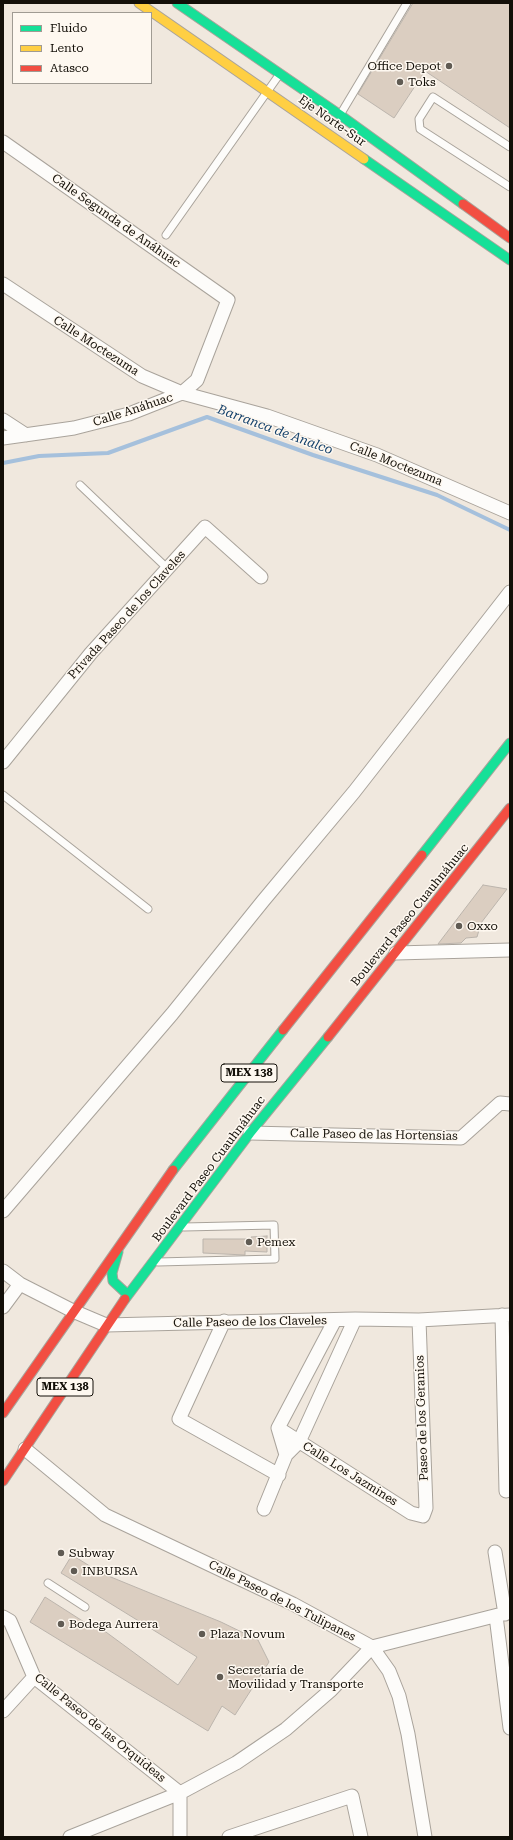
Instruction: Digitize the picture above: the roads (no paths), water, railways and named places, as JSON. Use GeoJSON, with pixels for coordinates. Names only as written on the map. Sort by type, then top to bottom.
{"type":"FeatureCollection","features":[{"type":"Feature","properties":{"kind":"main road","name":"Eje Norte-Sur"},"geometry":{"type":"LineString","coordinates":[[139,3],[269,91],[510,260]]}},
{"type":"Feature","properties":{"kind":"main road","name":"Eje Norte-Sur"},"geometry":{"type":"LineString","coordinates":[[177,3],[340,115],[510,238]]}},
{"type":"Feature","properties":{"kind":"main road","name":"MEX 138"},"geometry":{"type":"LineString","coordinates":[[3,1413],[177,1164],[510,743]]}},
{"type":"Feature","properties":{"kind":"main road","name":"Boulevard Paseo Cuauhnáhuac"},"geometry":{"type":"LineString","coordinates":[[3,1481],[106,1325],[179,1227],[250,1133],[396,953],[510,808]]}},
{"type":"Feature","properties":{"kind":"main road"},"geometry":{"type":"LineString","coordinates":[[120,1244],[112,1273],[113,1281],[128,1295]]}},
{"type":"Feature","properties":{"kind":"street","name":"Calle Segunda de Anáhuac"},"geometry":{"type":"LineString","coordinates":[[3,142],[228,300]]}},
{"type":"Feature","properties":{"kind":"street","name":"Calle Moctezuma"},"geometry":{"type":"LineString","coordinates":[[3,284],[142,376],[182,393],[267,416],[377,454],[510,513]]}},
{"type":"Feature","properties":{"kind":"street","name":"Calle Anáhuac"},"geometry":{"type":"LineString","coordinates":[[3,438],[74,428],[129,414],[182,393],[197,380],[228,300]]}},
{"type":"Feature","properties":{"kind":"street"},"geometry":{"type":"LineString","coordinates":[[3,420],[26,435]]}},
{"type":"Feature","properties":{"kind":"street","name":"Privada Paseo de los Claveles"},"geometry":{"type":"LineString","coordinates":[[3,762],[91,653],[205,528],[261,577]]}},
{"type":"Feature","properties":{"kind":"street"},"geometry":{"type":"LineString","coordinates":[[3,1211],[172,1014],[263,900],[354,792],[510,592]]}},
{"type":"Feature","properties":{"kind":"street"},"geometry":{"type":"LineString","coordinates":[[396,953],[510,950]]}},
{"type":"Feature","properties":{"kind":"street","name":"Calle Paseo de las Hortensias"},"geometry":{"type":"LineString","coordinates":[[250,1133],[461,1138],[500,1103],[510,1104]]}},
{"type":"Feature","properties":{"kind":"street","name":"Calle Paseo de los Claveles"},"geometry":{"type":"LineString","coordinates":[[3,1271],[20,1284],[73,1311],[106,1325],[355,1319],[418,1320],[506,1315]]}},
{"type":"Feature","properties":{"kind":"street"},"geometry":{"type":"LineString","coordinates":[[3,1306],[20,1284]]}},
{"type":"Feature","properties":{"kind":"street"},"geometry":{"type":"LineString","coordinates":[[506,1315],[506,1491]]}},
{"type":"Feature","properties":{"kind":"street"},"geometry":{"type":"LineString","coordinates":[[264,1509],[286,1455],[300,1442],[355,1319]]}},
{"type":"Feature","properties":{"kind":"street"},"geometry":{"type":"LineString","coordinates":[[286,1455],[278,1428],[335,1320]]}},
{"type":"Feature","properties":{"kind":"street","name":"Paseo de los Geranios"},"geometry":{"type":"LineString","coordinates":[[418,1320],[426,1508],[423,1516]]}},
{"type":"Feature","properties":{"kind":"street"},"geometry":{"type":"LineString","coordinates":[[224,1322],[179,1419],[279,1475]]}},
{"type":"Feature","properties":{"kind":"street","name":"Calle Los Jazmines"},"geometry":{"type":"LineString","coordinates":[[278,1428],[411,1514],[423,1516]]}},
{"type":"Feature","properties":{"kind":"street","name":"Calle Paseo de los Tulipanes"},"geometry":{"type":"LineString","coordinates":[[24,1449],[105,1514],[293,1604],[372,1647],[389,1671],[400,1696],[408,1734],[425,1837]]}},
{"type":"Feature","properties":{"kind":"street"},"geometry":{"type":"LineString","coordinates":[[495,1552],[503,1614],[510,1728]]}},
{"type":"Feature","properties":{"kind":"street"},"geometry":{"type":"LineString","coordinates":[[70,1837],[180,1793],[236,1763],[286,1729],[331,1690],[372,1647],[503,1614]]}},
{"type":"Feature","properties":{"kind":"street","name":"Calle Paseo de las Orquídeas"},"geometry":{"type":"LineString","coordinates":[[3,1617],[10,1621],[34,1677],[180,1793]]}},
{"type":"Feature","properties":{"kind":"street"},"geometry":{"type":"LineString","coordinates":[[3,1711],[34,1677]]}},
{"type":"Feature","properties":{"kind":"street"},"geometry":{"type":"LineString","coordinates":[[180,1793],[180,1837]]}},
{"type":"Feature","properties":{"kind":"street"},"geometry":{"type":"LineString","coordinates":[[229,1837],[352,1796],[361,1837]]}},
{"type":"Feature","properties":{"kind":"lane"},"geometry":{"type":"LineString","coordinates":[[340,115],[407,3]]}},
{"type":"Feature","properties":{"kind":"lane"},"geometry":{"type":"LineString","coordinates":[[166,235],[280,74]]}},
{"type":"Feature","properties":{"kind":"lane"},"geometry":{"type":"LineString","coordinates":[[510,147],[433,97],[419,119],[420,129],[510,187]]}},
{"type":"Feature","properties":{"kind":"lane"},"geometry":{"type":"LineString","coordinates":[[80,485],[168,568]]}},
{"type":"Feature","properties":{"kind":"lane"},"geometry":{"type":"LineString","coordinates":[[3,795],[148,909]]}},
{"type":"Feature","properties":{"kind":"lane"},"geometry":{"type":"LineString","coordinates":[[154,1262],[275,1259],[274,1225],[179,1227]]}},
{"type":"Feature","properties":{"kind":"lane"},"geometry":{"type":"LineString","coordinates":[[48,1583],[85,1607]]}},
{"type":"Feature","properties":{"kind":"waterway","name":"Barranca de Analco"},"geometry":{"type":"LineString","coordinates":[[3,463],[39,456],[108,453],[207,417],[313,455],[437,495],[510,530]]}},
{"type":"Feature","properties":{"kind":"place","name":"Office Depot"},"geometry":{"type":"Point","coordinates":[449,66]}},
{"type":"Feature","properties":{"kind":"place","name":"Toks"},"geometry":{"type":"Point","coordinates":[400,82]}},
{"type":"Feature","properties":{"kind":"place","name":"Oxxo"},"geometry":{"type":"Point","coordinates":[459,926]}},
{"type":"Feature","properties":{"kind":"place","name":"Pemex"},"geometry":{"type":"Point","coordinates":[249,1242]}},
{"type":"Feature","properties":{"kind":"place","name":"Subway"},"geometry":{"type":"Point","coordinates":[61,1553]}},
{"type":"Feature","properties":{"kind":"place","name":"INBURSA"},"geometry":{"type":"Point","coordinates":[74,1571]}},
{"type":"Feature","properties":{"kind":"place","name":"Bodega Aurrera"},"geometry":{"type":"Point","coordinates":[61,1624]}},
{"type":"Feature","properties":{"kind":"place","name":"Plaza Novum"},"geometry":{"type":"Point","coordinates":[202,1634]}},
{"type":"Feature","properties":{"kind":"place","name":"Secretaría de Movilidad y Transporte"},"geometry":{"type":"Point","coordinates":[220,1677]}}]}
